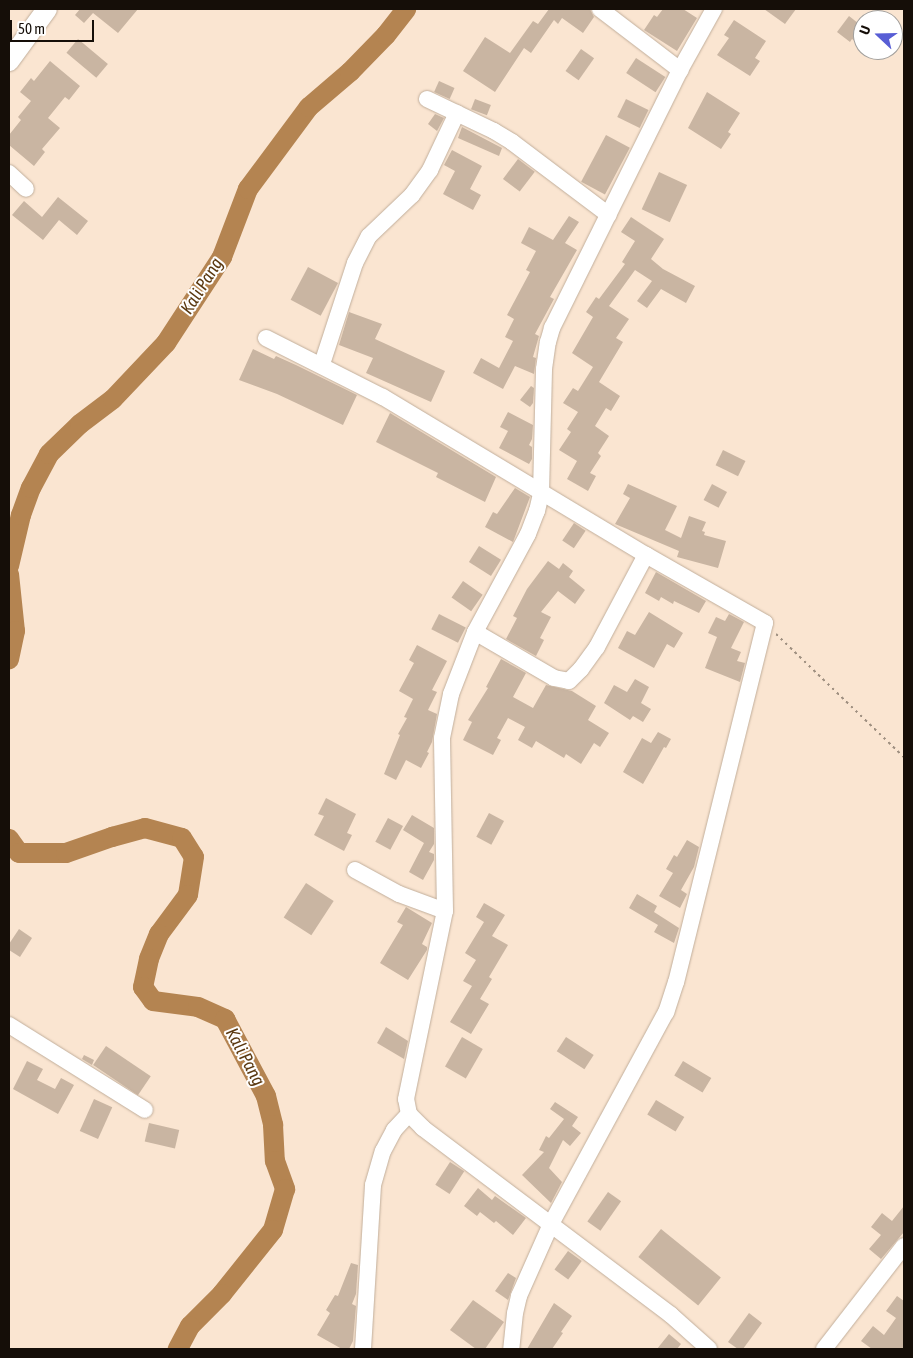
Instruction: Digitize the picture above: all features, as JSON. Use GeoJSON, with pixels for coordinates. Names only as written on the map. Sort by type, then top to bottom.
{"type":"FeatureCollection","features":[{"type":"Feature","properties":{"kind":"main road"},"geometry":{"type":"LineString","coordinates":[[9,61],[47,9]]}},
{"type":"Feature","properties":{"kind":"street"},"geometry":{"type":"LineString","coordinates":[[600,9],[680,70]]}},
{"type":"Feature","properties":{"kind":"street"},"geometry":{"type":"LineString","coordinates":[[709,1349],[671,1315],[424,1128],[409,1114],[406,1099],[445,911],[442,738],[451,694],[475,632],[528,534],[537,511],[541,493],[544,369],[548,342],[711,10]]}},
{"type":"Feature","properties":{"kind":"street"},"geometry":{"type":"LineString","coordinates":[[427,99],[512,142],[609,215]]}},
{"type":"Feature","properties":{"kind":"street"},"geometry":{"type":"LineString","coordinates":[[322,364],[355,263],[369,236],[412,195],[430,170],[457,113]]}},
{"type":"Feature","properties":{"kind":"street"},"geometry":{"type":"LineString","coordinates":[[9,173],[26,189]]}},
{"type":"Feature","properties":{"kind":"street"},"geometry":{"type":"LineString","coordinates":[[266,338],[322,364],[383,397],[541,493],[765,623],[679,972],[666,1012],[551,1224],[519,1296],[511,1349]]}},
{"type":"Feature","properties":{"kind":"street"},"geometry":{"type":"LineString","coordinates":[[475,632],[554,678],[569,681],[581,670],[597,646],[646,555]]}},
{"type":"Feature","properties":{"kind":"street"},"geometry":{"type":"LineString","coordinates":[[355,870],[399,894],[445,911]]}},
{"type":"Feature","properties":{"kind":"street"},"geometry":{"type":"LineString","coordinates":[[9,1025],[145,1110]]}},
{"type":"Feature","properties":{"kind":"street"},"geometry":{"type":"LineString","coordinates":[[363,1349],[373,1185],[383,1151],[394,1130],[409,1114]]}},
{"type":"Feature","properties":{"kind":"street"},"geometry":{"type":"LineString","coordinates":[[824,1349],[904,1246]]}},
{"type":"Feature","properties":{"kind":"path"},"geometry":{"type":"LineString","coordinates":[[765,623],[904,756]]}},
{"type":"Feature","properties":{"kind":"building"},"geometry":{"type":"Polygon","coordinates":[[[80,9],[138,9],[118,33],[93,13],[84,23],[75,15],[80,9]]]}},
{"type":"Feature","properties":{"kind":"building"},"geometry":{"type":"Polygon","coordinates":[[[549,9],[590,9],[594,17],[583,33],[562,18],[558,24],[554,20],[531,53],[524,48],[495,92],[463,71],[485,37],[510,53],[533,21],[538,24],[549,9]]]}},
{"type":"Feature","properties":{"kind":"building"},"geometry":{"type":"Polygon","coordinates":[[[663,9],[683,9],[697,18],[677,51],[644,30],[654,15],[657,17],[663,9]]]}},
{"type":"Feature","properties":{"kind":"building"},"geometry":{"type":"Polygon","coordinates":[[[764,9],[796,9],[785,24],[764,9]]]}},
{"type":"Feature","properties":{"kind":"building"},"geometry":{"type":"Polygon","coordinates":[[[849,16],[853,19],[853,40],[850,42],[837,32],[849,16]]]}},
{"type":"Feature","properties":{"kind":"building"},"geometry":{"type":"Polygon","coordinates":[[[734,20],[766,41],[755,58],[760,61],[750,76],[717,55],[729,38],[724,35],[734,20]]]}},
{"type":"Feature","properties":{"kind":"building"},"geometry":{"type":"Polygon","coordinates":[[[78,39],[108,64],[96,78],[66,53],[78,39]]]}},
{"type":"Feature","properties":{"kind":"building"},"geometry":{"type":"Polygon","coordinates":[[[581,49],[594,58],[579,80],[566,71],[581,49]]]}},
{"type":"Feature","properties":{"kind":"building"},"geometry":{"type":"Polygon","coordinates":[[[636,58],[665,77],[656,92],[626,73],[636,58]]]}},
{"type":"Feature","properties":{"kind":"building"},"geometry":{"type":"Polygon","coordinates":[[[50,61],[80,86],[69,100],[65,97],[48,118],[60,128],[42,149],[45,152],[34,166],[9,145],[9,135],[21,120],[18,117],[31,101],[20,92],[31,78],[34,81],[50,61]]]}},
{"type":"Feature","properties":{"kind":"building"},"geometry":{"type":"Polygon","coordinates":[[[439,81],[455,88],[450,99],[434,92],[439,81]]]}},
{"type":"Feature","properties":{"kind":"building"},"geometry":{"type":"Polygon","coordinates":[[[707,92],[740,113],[728,132],[731,134],[721,149],[688,128],[707,92]]]}},
{"type":"Feature","properties":{"kind":"building"},"geometry":{"type":"Polygon","coordinates":[[[475,99],[491,105],[487,115],[471,109],[475,99]]]}},
{"type":"Feature","properties":{"kind":"building"},"geometry":{"type":"Polygon","coordinates":[[[626,99],[648,110],[640,128],[617,117],[626,99]]]}},
{"type":"Feature","properties":{"kind":"building"},"geometry":{"type":"Polygon","coordinates":[[[435,114],[444,118],[437,131],[428,124],[435,114]]]}},
{"type":"Feature","properties":{"kind":"building"},"geometry":{"type":"Polygon","coordinates":[[[462,127],[502,148],[499,156],[458,138],[462,127]]]}},
{"type":"Feature","properties":{"kind":"building"},"geometry":{"type":"Polygon","coordinates":[[[606,135],[630,148],[605,194],[581,182],[606,135]]]}},
{"type":"Feature","properties":{"kind":"building"},"geometry":{"type":"Polygon","coordinates":[[[452,150],[482,166],[470,189],[481,195],[473,210],[443,194],[455,171],[444,165],[452,150]]]}},
{"type":"Feature","properties":{"kind":"building"},"geometry":{"type":"Polygon","coordinates":[[[518,159],[535,172],[520,192],[503,179],[518,159]]]}},
{"type":"Feature","properties":{"kind":"building"},"geometry":{"type":"Polygon","coordinates":[[[659,172],[687,185],[670,222],[642,209],[659,172]]]}},
{"type":"Feature","properties":{"kind":"building"},"geometry":{"type":"Polygon","coordinates":[[[58,197],[88,221],[77,235],[59,220],[43,240],[12,215],[24,201],[42,217],[58,197]]]}},
{"type":"Feature","properties":{"kind":"building"},"geometry":{"type":"Polygon","coordinates":[[[569,216],[579,222],[565,243],[577,250],[550,297],[554,299],[535,334],[539,336],[533,357],[536,358],[534,374],[515,366],[503,389],[473,373],[481,358],[499,368],[513,341],[505,337],[514,319],[507,315],[530,272],[526,270],[536,251],[521,243],[529,227],[553,240],[569,216]]]}},
{"type":"Feature","properties":{"kind":"building"},"geometry":{"type":"Polygon","coordinates":[[[631,217],[664,239],[651,259],[663,269],[695,286],[686,303],[661,289],[647,308],[637,301],[652,281],[635,270],[609,306],[629,319],[616,338],[623,342],[599,382],[620,396],[611,411],[606,408],[595,426],[609,436],[598,453],[601,456],[590,473],[596,476],[588,491],[567,479],[577,461],[559,450],[571,432],[567,429],[578,412],[563,403],[573,388],[578,391],[593,367],[572,353],[593,317],[586,312],[596,297],[599,299],[625,264],[622,262],[635,241],[621,232],[631,217]]]}},
{"type":"Feature","properties":{"kind":"building"},"geometry":{"type":"Polygon","coordinates":[[[308,267],[338,283],[321,316],[291,300],[308,267]]]}},
{"type":"Feature","properties":{"kind":"building"},"geometry":{"type":"Polygon","coordinates":[[[349,312],[382,324],[375,339],[445,371],[431,402],[366,373],[373,358],[339,345],[349,312]]]}},
{"type":"Feature","properties":{"kind":"building"},"geometry":{"type":"Polygon","coordinates":[[[253,349],[274,359],[276,356],[357,395],[343,425],[277,394],[239,380],[253,349]]]}},
{"type":"Feature","properties":{"kind":"building"},"geometry":{"type":"Polygon","coordinates":[[[531,386],[534,388],[533,403],[530,407],[520,400],[531,386]]]}},
{"type":"Feature","properties":{"kind":"building"},"geometry":{"type":"Polygon","coordinates":[[[508,412],[533,425],[532,439],[529,445],[532,447],[532,459],[529,464],[499,448],[508,431],[500,427],[508,412]]]}},
{"type":"Feature","properties":{"kind":"building"},"geometry":{"type":"Polygon","coordinates":[[[390,413],[496,477],[485,502],[436,477],[438,473],[376,442],[390,413]]]}},
{"type":"Feature","properties":{"kind":"building"},"geometry":{"type":"Polygon","coordinates":[[[723,450],[745,461],[738,476],[716,465],[723,450]]]}},
{"type":"Feature","properties":{"kind":"building"},"geometry":{"type":"Polygon","coordinates":[[[628,484],[677,506],[665,530],[681,538],[689,516],[706,522],[702,531],[705,532],[704,535],[726,541],[718,568],[677,557],[679,551],[615,524],[630,498],[623,494],[628,484]]]}},
{"type":"Feature","properties":{"kind":"building"},"geometry":{"type":"Polygon","coordinates":[[[712,484],[727,492],[719,508],[704,500],[712,484]]]}},
{"type":"Feature","properties":{"kind":"building"},"geometry":{"type":"Polygon","coordinates":[[[515,488],[530,497],[513,542],[485,527],[493,512],[497,514],[515,488]]]}},
{"type":"Feature","properties":{"kind":"building"},"geometry":{"type":"Polygon","coordinates":[[[574,523],[586,531],[574,548],[562,540],[574,523]]]}},
{"type":"Feature","properties":{"kind":"building"},"geometry":{"type":"Polygon","coordinates":[[[479,546],[501,560],[491,576],[469,562],[479,546]]]}},
{"type":"Feature","properties":{"kind":"building"},"geometry":{"type":"Polygon","coordinates":[[[548,561],[559,569],[563,563],[573,571],[569,577],[585,590],[575,604],[558,591],[541,612],[551,617],[540,638],[544,640],[536,656],[506,639],[517,618],[513,616],[527,589],[548,561]]]}},
{"type":"Feature","properties":{"kind":"building"},"geometry":{"type":"Polygon","coordinates":[[[656,572],[706,601],[699,613],[674,601],[673,604],[661,597],[659,601],[645,593],[656,572]]]}},
{"type":"Feature","properties":{"kind":"building"},"geometry":{"type":"Polygon","coordinates":[[[463,581],[483,595],[471,611],[452,597],[463,581]]]}},
{"type":"Feature","properties":{"kind":"building"},"geometry":{"type":"Polygon","coordinates":[[[649,612],[683,633],[674,648],[667,644],[654,668],[618,648],[627,631],[635,635],[649,612]]]}},
{"type":"Feature","properties":{"kind":"building"},"geometry":{"type":"Polygon","coordinates":[[[439,614],[466,628],[458,643],[431,629],[439,614]]]}},
{"type":"Feature","properties":{"kind":"building"},"geometry":{"type":"Polygon","coordinates":[[[729,614],[744,622],[731,648],[741,652],[737,661],[745,663],[740,682],[705,668],[717,637],[708,633],[716,617],[725,621],[729,614]]]}},
{"type":"Feature","properties":{"kind":"building"},"geometry":{"type":"Polygon","coordinates":[[[417,645],[447,661],[432,690],[437,692],[428,710],[437,714],[432,742],[427,752],[429,753],[421,768],[406,760],[396,780],[384,774],[400,735],[398,734],[407,718],[404,717],[413,699],[399,691],[414,663],[409,660],[417,645]]]}},
{"type":"Feature","properties":{"kind":"building"},"geometry":{"type":"Polygon","coordinates":[[[501,659],[526,673],[513,697],[533,708],[546,685],[572,691],[596,706],[588,720],[609,733],[600,747],[594,743],[581,764],[566,754],[564,758],[536,741],[532,748],[518,740],[525,727],[508,718],[497,738],[501,740],[493,755],[463,740],[472,722],[468,720],[488,688],[486,687],[501,659]]]}},
{"type":"Feature","properties":{"kind":"building"},"geometry":{"type":"Polygon","coordinates":[[[635,679],[649,687],[641,703],[651,709],[643,722],[633,716],[630,720],[604,703],[614,685],[627,692],[635,679]]]}},
{"type":"Feature","properties":{"kind":"building"},"geometry":{"type":"Polygon","coordinates":[[[658,732],[671,739],[666,748],[664,747],[643,784],[623,772],[642,738],[651,743],[658,732]]]}},
{"type":"Feature","properties":{"kind":"building"},"geometry":{"type":"Polygon","coordinates":[[[326,798],[356,814],[347,833],[352,835],[344,851],[314,835],[324,816],[318,814],[326,798]]]}},
{"type":"Feature","properties":{"kind":"building"},"geometry":{"type":"Polygon","coordinates":[[[489,813],[504,821],[491,845],[476,837],[489,813]]]}},
{"type":"Feature","properties":{"kind":"building"},"geometry":{"type":"Polygon","coordinates":[[[412,815],[434,828],[434,844],[429,852],[434,854],[434,860],[423,880],[409,872],[424,843],[403,830],[412,815]]]}},
{"type":"Feature","properties":{"kind":"building"},"geometry":{"type":"Polygon","coordinates":[[[388,818],[403,826],[390,850],[375,842],[388,818]]]}},
{"type":"Feature","properties":{"kind":"building"},"geometry":{"type":"Polygon","coordinates":[[[687,840],[699,847],[694,867],[681,890],[687,894],[680,908],[659,896],[673,873],[666,869],[674,855],[677,857],[687,840]]]}},
{"type":"Feature","properties":{"kind":"building"},"geometry":{"type":"Polygon","coordinates":[[[306,883],[334,901],[311,935],[284,917],[306,883]]]}},
{"type":"Feature","properties":{"kind":"building"},"geometry":{"type":"Polygon","coordinates":[[[637,894],[657,906],[654,912],[679,928],[674,943],[654,932],[658,925],[629,908],[637,894]]]}},
{"type":"Feature","properties":{"kind":"building"},"geometry":{"type":"Polygon","coordinates":[[[484,903],[505,915],[492,936],[508,945],[489,977],[492,979],[480,999],[489,1004],[471,1034],[450,1022],[472,986],[463,981],[476,960],[465,953],[484,922],[476,917],[484,903]]]}},
{"type":"Feature","properties":{"kind":"building"},"geometry":{"type":"Polygon","coordinates":[[[406,907],[432,923],[422,944],[427,947],[427,950],[408,980],[380,963],[403,925],[397,922],[406,907]]]}},
{"type":"Feature","properties":{"kind":"building"},"geometry":{"type":"Polygon","coordinates":[[[19,929],[32,938],[20,957],[9,950],[9,944],[19,929]]]}},
{"type":"Feature","properties":{"kind":"building"},"geometry":{"type":"Polygon","coordinates":[[[386,1027],[408,1041],[404,1059],[377,1043],[386,1027]]]}},
{"type":"Feature","properties":{"kind":"building"},"geometry":{"type":"Polygon","coordinates":[[[462,1037],[483,1049],[466,1078],[445,1066],[462,1037]]]}},
{"type":"Feature","properties":{"kind":"building"},"geometry":{"type":"Polygon","coordinates":[[[566,1037],[594,1055],[584,1069],[557,1051],[566,1037]]]}},
{"type":"Feature","properties":{"kind":"building"},"geometry":{"type":"Polygon","coordinates":[[[106,1046],[151,1076],[138,1095],[93,1065],[106,1046]]]}},
{"type":"Feature","properties":{"kind":"building"},"geometry":{"type":"Polygon","coordinates":[[[84,1055],[94,1060],[92,1065],[82,1059],[84,1055]]]}},
{"type":"Feature","properties":{"kind":"building"},"geometry":{"type":"Polygon","coordinates":[[[27,1061],[43,1069],[37,1080],[55,1089],[61,1078],[74,1085],[58,1114],[13,1089],[27,1061]]]}},
{"type":"Feature","properties":{"kind":"building"},"geometry":{"type":"Polygon","coordinates":[[[683,1061],[711,1078],[703,1093],[674,1076],[683,1061]]]}},
{"type":"Feature","properties":{"kind":"building"},"geometry":{"type":"Polygon","coordinates":[[[94,1099],[112,1107],[98,1139],[80,1131],[94,1099]]]}},
{"type":"Feature","properties":{"kind":"building"},"geometry":{"type":"Polygon","coordinates":[[[656,1100],[684,1117],[676,1132],[647,1115],[656,1100]]]}},
{"type":"Feature","properties":{"kind":"building"},"geometry":{"type":"Polygon","coordinates":[[[555,1102],[578,1117],[572,1126],[581,1133],[570,1146],[563,1140],[549,1168],[562,1182],[551,1203],[522,1175],[544,1152],[539,1150],[546,1136],[549,1138],[564,1119],[550,1109],[555,1102]]]}},
{"type":"Feature","properties":{"kind":"building"},"geometry":{"type":"Polygon","coordinates":[[[149,1123],[179,1130],[175,1148],[145,1142],[149,1123]]]}},
{"type":"Feature","properties":{"kind":"building"},"geometry":{"type":"Polygon","coordinates":[[[450,1162],[464,1171],[450,1194],[435,1185],[450,1162]]]}},
{"type":"Feature","properties":{"kind":"building"},"geometry":{"type":"Polygon","coordinates":[[[478,1188],[492,1200],[495,1196],[526,1218],[513,1235],[496,1221],[494,1223],[480,1212],[477,1216],[464,1206],[478,1188]]]}},
{"type":"Feature","properties":{"kind":"building"},"geometry":{"type":"Polygon","coordinates":[[[608,1192],[621,1201],[600,1231],[587,1221],[608,1192]]]}},
{"type":"Feature","properties":{"kind":"building"},"geometry":{"type":"Polygon","coordinates":[[[904,1206],[904,1232],[881,1259],[869,1249],[881,1235],[871,1227],[882,1213],[892,1221],[904,1206]]]}},
{"type":"Feature","properties":{"kind":"building"},"geometry":{"type":"Polygon","coordinates":[[[661,1229],[721,1277],[698,1305],[638,1257],[661,1229]]]}},
{"type":"Feature","properties":{"kind":"building"},"geometry":{"type":"Polygon","coordinates":[[[568,1251],[582,1261],[568,1280],[554,1270],[568,1251]]]}},
{"type":"Feature","properties":{"kind":"building"},"geometry":{"type":"Polygon","coordinates":[[[351,1263],[358,1265],[356,1294],[352,1304],[356,1306],[353,1341],[349,1349],[342,1349],[317,1335],[330,1313],[326,1310],[335,1295],[338,1296],[351,1263]]]}},
{"type":"Feature","properties":{"kind":"building"},"geometry":{"type":"Polygon","coordinates":[[[508,1273],[516,1278],[508,1300],[495,1291],[508,1273]]]}},
{"type":"Feature","properties":{"kind":"building"},"geometry":{"type":"Polygon","coordinates":[[[897,1296],[904,1301],[904,1349],[872,1349],[861,1341],[873,1326],[884,1335],[896,1318],[886,1311],[897,1296]]]}},
{"type":"Feature","properties":{"kind":"building"},"geometry":{"type":"Polygon","coordinates":[[[473,1300],[504,1322],[485,1349],[476,1349],[450,1330],[473,1300]]]}},
{"type":"Feature","properties":{"kind":"building"},"geometry":{"type":"Polygon","coordinates":[[[554,1303],[572,1316],[561,1332],[563,1333],[552,1349],[527,1349],[554,1303]]]}},
{"type":"Feature","properties":{"kind":"building"},"geometry":{"type":"Polygon","coordinates":[[[749,1313],[762,1323],[743,1349],[738,1349],[728,1342],[749,1313]]]}},
{"type":"Feature","properties":{"kind":"building"},"geometry":{"type":"Polygon","coordinates":[[[669,1334],[681,1344],[677,1349],[657,1349],[669,1334]]]}},
{"type":"Feature","properties":{"kind":"waterway","name":"Kali Pang"},"geometry":{"type":"LineString","coordinates":[[9,566],[21,515],[31,488],[49,454],[80,424],[113,399],[166,343],[222,257],[248,189],[309,107],[350,72],[386,35],[406,9]]}},
{"type":"Feature","properties":{"kind":"waterway","name":"Kali Pang"},"geometry":{"type":"LineString","coordinates":[[9,574],[15,631],[9,659]]}},
{"type":"Feature","properties":{"kind":"waterway","name":"Kali Pang"},"geometry":{"type":"LineString","coordinates":[[9,839],[19,853],[66,853],[145,828],[182,838],[194,857],[188,895],[159,934],[149,959],[143,987],[153,1001],[198,1007],[225,1019],[266,1096],[273,1125],[275,1161],[285,1189],[273,1230],[222,1294],[190,1326],[178,1349]]}}]}
